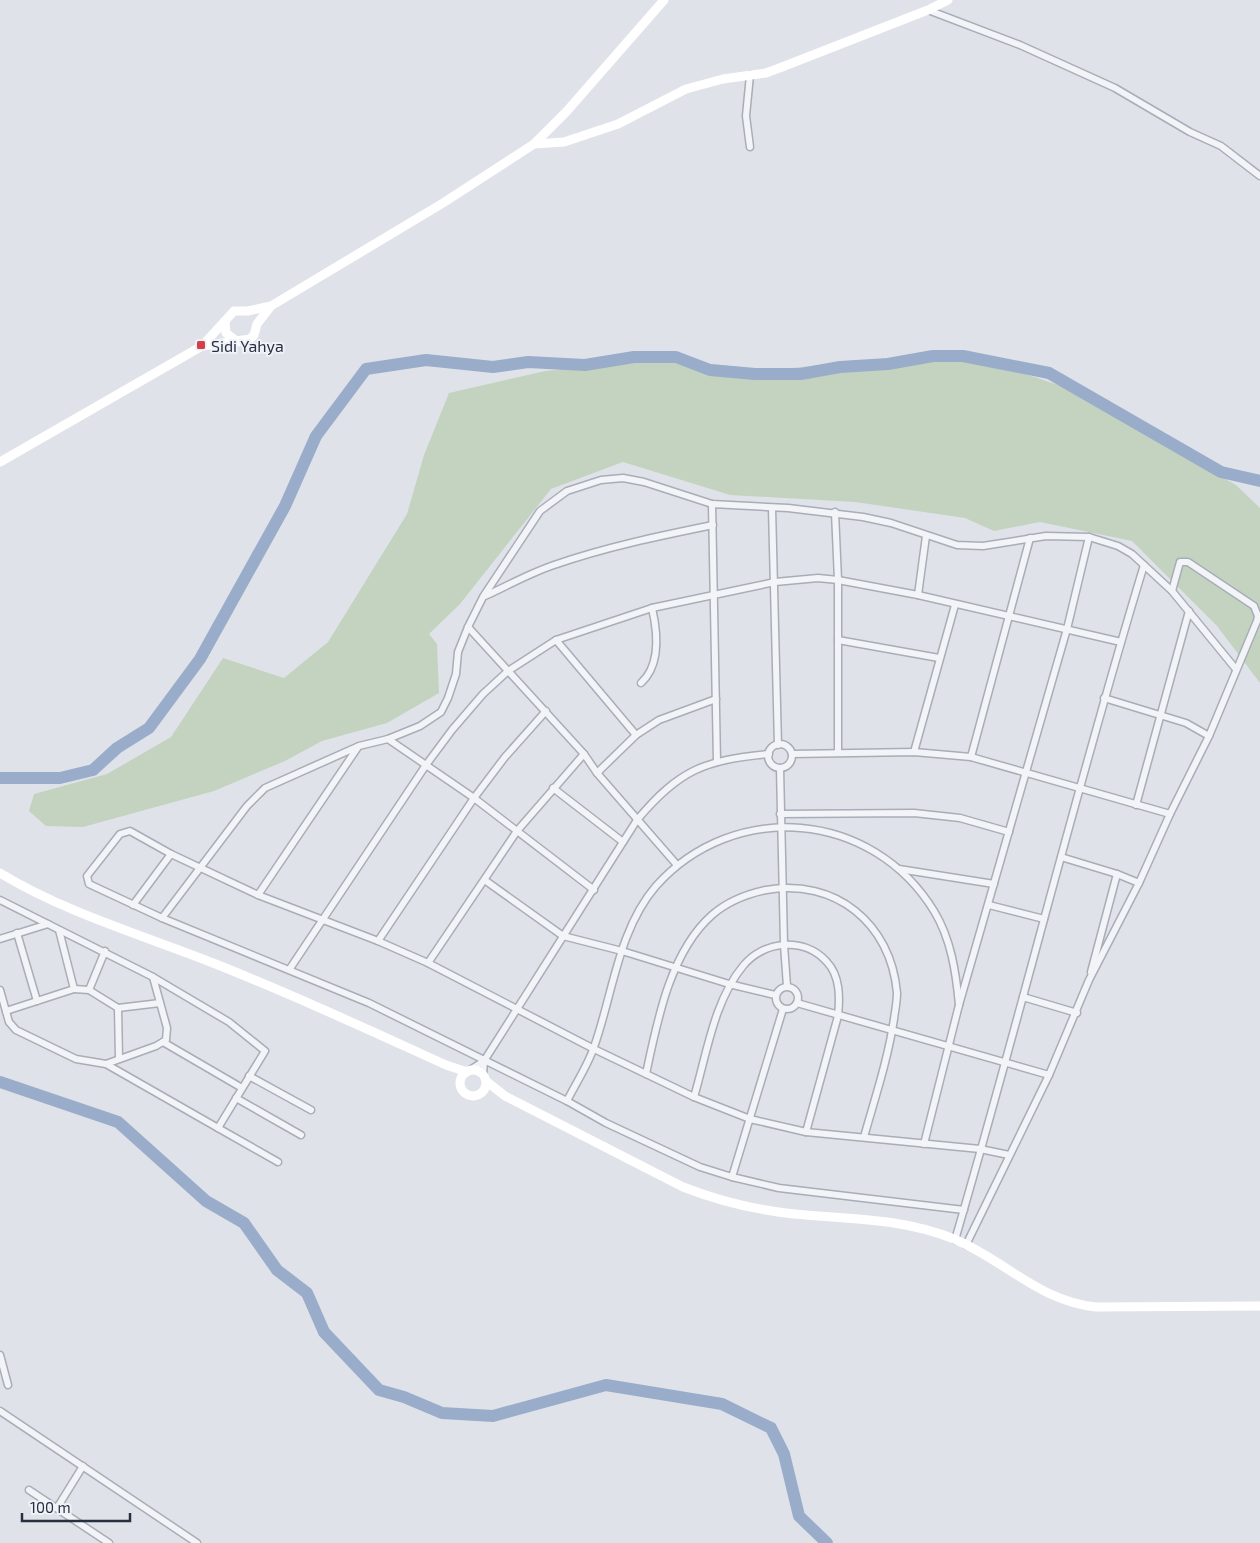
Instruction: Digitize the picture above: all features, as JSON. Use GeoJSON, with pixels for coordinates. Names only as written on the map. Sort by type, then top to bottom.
{"type":"FeatureCollection","features":[{"type":"Feature","properties":{"kind":"main road"},"geometry":{"type":"LineString","coordinates":[[0,462],[202,346],[234,311],[248,311],[271,306],[443,203],[534,144],[567,111],[664,0]]}},
{"type":"Feature","properties":{"kind":"main road"},"geometry":{"type":"LineString","coordinates":[[534,144],[564,142],[618,124],[686,89],[723,79],[750,76],[782,67],[928,10],[948,0]]}},
{"type":"Feature","properties":{"kind":"main road"},"geometry":{"type":"LineString","coordinates":[[202,346],[250,339],[254,335],[257,324],[271,306]]}},
{"type":"Feature","properties":{"kind":"main road"},"geometry":{"type":"LineString","coordinates":[[248,311],[257,324]]}},
{"type":"Feature","properties":{"kind":"main road"},"geometry":{"type":"LineString","coordinates":[[225,322],[226,333],[234,341],[239,342]]}},
{"type":"Feature","properties":{"kind":"main road"},"geometry":{"type":"LineString","coordinates":[[0,874],[110,925],[213,963],[307,1002],[446,1065],[468,1071],[477,1071],[506,1096],[703,1195],[739,1205],[792,1214],[885,1222],[932,1231],[966,1245],[1054,1298],[1076,1305],[1096,1307],[1260,1306]]}},
{"type":"Feature","properties":{"kind":"main road"},"geometry":{"type":"LineString","coordinates":[[446,1065],[460,1082],[460,1086],[466,1094],[471,1096],[480,1094],[506,1096]]}},
{"type":"Feature","properties":{"kind":"main road"},"geometry":{"type":"LineString","coordinates":[[460,1082],[468,1071]]}},
{"type":"Feature","properties":{"kind":"main road"},"geometry":{"type":"LineString","coordinates":[[480,1094],[484,1090],[484,1078]]}},
{"type":"Feature","properties":{"kind":"street"},"geometry":{"type":"LineString","coordinates":[[928,10],[1020,45],[1140,101],[1190,132],[1221,146],[1260,176]]}},
{"type":"Feature","properties":{"kind":"street"},"geometry":{"type":"LineString","coordinates":[[750,76],[746,116],[750,147]]}},
{"type":"Feature","properties":{"kind":"street"},"geometry":{"type":"LineString","coordinates":[[162,918],[247,806],[265,788],[359,746],[388,739],[420,726],[441,712],[456,674],[458,652],[468,627],[484,597],[540,511],[567,491],[601,480],[623,478],[712,504],[835,512],[891,523],[949,544],[971,546],[1046,536],[1089,537],[1118,546],[1144,564],[1172,591],[1235,668]]}},
{"type":"Feature","properties":{"kind":"street"},"geometry":{"type":"LineString","coordinates":[[712,504],[717,762]]}},
{"type":"Feature","properties":{"kind":"street"},"geometry":{"type":"LineString","coordinates":[[772,508],[778,745]]}},
{"type":"Feature","properties":{"kind":"street"},"geometry":{"type":"LineString","coordinates":[[835,512],[838,580],[838,752]]}},
{"type":"Feature","properties":{"kind":"street"},"geometry":{"type":"LineString","coordinates":[[484,597],[568,560],[635,541],[713,525]]}},
{"type":"Feature","properties":{"kind":"street"},"geometry":{"type":"LineString","coordinates":[[918,595],[926,536]]}},
{"type":"Feature","properties":{"kind":"street"},"geometry":{"type":"LineString","coordinates":[[924,1144],[950,1048],[959,1004],[1067,629],[1089,537]]}},
{"type":"Feature","properties":{"kind":"street"},"geometry":{"type":"LineString","coordinates":[[971,757],[1030,538]]}},
{"type":"Feature","properties":{"kind":"street"},"geometry":{"type":"LineString","coordinates":[[1088,980],[1139,883],[1208,736],[1235,668],[1257,621],[1258,616],[1254,606],[1184,561],[1179,566],[1172,591]]}},
{"type":"Feature","properties":{"kind":"street"},"geometry":{"type":"LineString","coordinates":[[955,1240],[1081,789],[1104,698],[1144,564]]}},
{"type":"Feature","properties":{"kind":"street"},"geometry":{"type":"LineString","coordinates":[[289,970],[426,765],[483,694],[508,670],[556,640],[652,608],[775,582],[804,579],[838,580],[918,595],[955,605],[1010,614],[1121,642]]}},
{"type":"Feature","properties":{"kind":"street"},"geometry":{"type":"LineString","coordinates":[[914,752],[955,605]]}},
{"type":"Feature","properties":{"kind":"street"},"geometry":{"type":"LineString","coordinates":[[641,683],[654,667],[656,643],[652,608]]}},
{"type":"Feature","properties":{"kind":"street"},"geometry":{"type":"LineString","coordinates":[[1136,805],[1189,611]]}},
{"type":"Feature","properties":{"kind":"street"},"geometry":{"type":"LineString","coordinates":[[468,627],[584,754],[597,774],[677,865]]}},
{"type":"Feature","properties":{"kind":"street"},"geometry":{"type":"LineString","coordinates":[[556,640],[636,735]]}},
{"type":"Feature","properties":{"kind":"street"},"geometry":{"type":"LineString","coordinates":[[838,640],[939,658]]}},
{"type":"Feature","properties":{"kind":"street"},"geometry":{"type":"LineString","coordinates":[[1104,698],[1186,723],[1208,736]]}},
{"type":"Feature","properties":{"kind":"street"},"geometry":{"type":"LineString","coordinates":[[597,774],[636,735],[670,714],[716,699]]}},
{"type":"Feature","properties":{"kind":"street"},"geometry":{"type":"LineString","coordinates":[[378,941],[474,798],[505,757],[546,711]]}},
{"type":"Feature","properties":{"kind":"street"},"geometry":{"type":"LineString","coordinates":[[388,739],[474,798],[594,890]]}},
{"type":"Feature","properties":{"kind":"street"},"geometry":{"type":"LineString","coordinates":[[778,745],[788,748],[792,754],[788,765],[780,768],[771,763],[769,754],[772,748],[778,745]]}},
{"type":"Feature","properties":{"kind":"street"},"geometry":{"type":"LineString","coordinates":[[258,894],[359,746]]}},
{"type":"Feature","properties":{"kind":"street"},"geometry":{"type":"LineString","coordinates":[[792,754],[914,752],[971,757],[1170,814]]}},
{"type":"Feature","properties":{"kind":"street"},"geometry":{"type":"LineString","coordinates":[[428,963],[486,881],[517,832],[584,754]]}},
{"type":"Feature","properties":{"kind":"street"},"geometry":{"type":"LineString","coordinates":[[468,1071],[484,1061],[637,820],[659,794],[680,778],[717,762],[769,754]]}},
{"type":"Feature","properties":{"kind":"street"},"geometry":{"type":"LineString","coordinates":[[780,768],[780,826],[787,986]]}},
{"type":"Feature","properties":{"kind":"street"},"geometry":{"type":"LineString","coordinates":[[553,788],[624,842]]}},
{"type":"Feature","properties":{"kind":"street"},"geometry":{"type":"LineString","coordinates":[[780,814],[914,812],[960,818],[1009,832]]}},
{"type":"Feature","properties":{"kind":"street"},"geometry":{"type":"LineString","coordinates":[[567,1101],[594,1049],[622,951],[642,905],[677,865],[715,843],[733,836],[780,826],[809,827],[838,834],[867,847],[899,869],[920,891],[934,912],[955,969],[959,1004]]}},
{"type":"Feature","properties":{"kind":"street"},"geometry":{"type":"LineString","coordinates":[[964,1210],[779,1188],[732,1177],[679,1158],[369,1003],[133,906],[89,884],[87,876],[120,834],[126,831],[170,854],[258,894],[378,941],[428,963],[594,1049],[694,1097],[750,1119],[806,1132],[980,1149],[1009,1155]]}},
{"type":"Feature","properties":{"kind":"street"},"geometry":{"type":"LineString","coordinates":[[133,906],[170,854]]}},
{"type":"Feature","properties":{"kind":"street"},"geometry":{"type":"LineString","coordinates":[[1062,857],[1139,883]]}},
{"type":"Feature","properties":{"kind":"street"},"geometry":{"type":"LineString","coordinates":[[899,869],[994,884]]}},
{"type":"Feature","properties":{"kind":"street"},"geometry":{"type":"LineString","coordinates":[[966,1245],[1049,1075],[1077,1013],[1117,874]]}},
{"type":"Feature","properties":{"kind":"street"},"geometry":{"type":"LineString","coordinates":[[486,881],[563,936],[622,951],[729,984],[776,995]]}},
{"type":"Feature","properties":{"kind":"street"},"geometry":{"type":"LineString","coordinates":[[646,1074],[669,984],[688,947],[712,915],[741,897],[782,887],[811,889],[833,896],[860,914],[879,937],[890,960],[896,986],[897,995],[892,1031],[864,1137]]}},
{"type":"Feature","properties":{"kind":"street"},"geometry":{"type":"LineString","coordinates":[[0,900],[153,977],[236,1026],[264,1051],[218,1128]]}},
{"type":"Feature","properties":{"kind":"street"},"geometry":{"type":"LineString","coordinates":[[989,905],[1044,919]]}},
{"type":"Feature","properties":{"kind":"street"},"geometry":{"type":"LineString","coordinates":[[0,939],[48,924]]}},
{"type":"Feature","properties":{"kind":"street"},"geometry":{"type":"LineString","coordinates":[[59,930],[74,990]]}},
{"type":"Feature","properties":{"kind":"street"},"geometry":{"type":"LineString","coordinates":[[17,933],[37,1001]]}},
{"type":"Feature","properties":{"kind":"street"},"geometry":{"type":"LineString","coordinates":[[694,1097],[729,984],[750,957],[761,950],[784,945],[814,951],[826,961],[834,972],[840,999],[838,1016],[806,1132]]}},
{"type":"Feature","properties":{"kind":"street"},"geometry":{"type":"LineString","coordinates":[[89,990],[105,952]]}},
{"type":"Feature","properties":{"kind":"street"},"geometry":{"type":"LineString","coordinates":[[106,1064],[163,1042],[167,1036],[167,1028],[153,977]]}},
{"type":"Feature","properties":{"kind":"street"},"geometry":{"type":"LineString","coordinates":[[783,1009],[777,1003],[776,995],[780,989],[787,986]]}},
{"type":"Feature","properties":{"kind":"street"},"geometry":{"type":"LineString","coordinates":[[787,986],[796,992],[797,1003]]}},
{"type":"Feature","properties":{"kind":"street"},"geometry":{"type":"LineString","coordinates":[[0,990],[12,1026],[30,1038],[76,1059],[106,1064],[278,1162]]}},
{"type":"Feature","properties":{"kind":"street"},"geometry":{"type":"LineString","coordinates":[[6,1011],[74,990],[89,990],[118,1008],[160,1003]]}},
{"type":"Feature","properties":{"kind":"street"},"geometry":{"type":"LineString","coordinates":[[1023,997],[1077,1013]]}},
{"type":"Feature","properties":{"kind":"street"},"geometry":{"type":"LineString","coordinates":[[797,1003],[1049,1075]]}},
{"type":"Feature","properties":{"kind":"street"},"geometry":{"type":"LineString","coordinates":[[783,1009],[791,1008],[797,1003]]}},
{"type":"Feature","properties":{"kind":"street"},"geometry":{"type":"LineString","coordinates":[[118,1008],[119,1059]]}},
{"type":"Feature","properties":{"kind":"street"},"geometry":{"type":"LineString","coordinates":[[732,1177],[783,1009]]}},
{"type":"Feature","properties":{"kind":"street"},"geometry":{"type":"LineString","coordinates":[[163,1042],[242,1088]]}},
{"type":"Feature","properties":{"kind":"street"},"geometry":{"type":"LineString","coordinates":[[484,1061],[484,1078]]}},
{"type":"Feature","properties":{"kind":"street"},"geometry":{"type":"LineString","coordinates":[[249,1076],[311,1110]]}},
{"type":"Feature","properties":{"kind":"street"},"geometry":{"type":"LineString","coordinates":[[236,1098],[301,1134]]}},
{"type":"Feature","properties":{"kind":"street"},"geometry":{"type":"LineString","coordinates":[[0,1355],[8,1385]]}},
{"type":"Feature","properties":{"kind":"street"},"geometry":{"type":"LineString","coordinates":[[0,1411],[197,1543]]}},
{"type":"Feature","properties":{"kind":"street"},"geometry":{"type":"LineString","coordinates":[[57,1508],[84,1466]]}},
{"type":"Feature","properties":{"kind":"street"},"geometry":{"type":"LineString","coordinates":[[29,1490],[109,1543]]}},
{"type":"Feature","properties":{"kind":"green space"},"geometry":{"type":"Polygon","coordinates":[[[958,351],[1064,387],[1236,485],[1260,508],[1260,683],[1217,626],[1132,541],[1040,522],[994,531],[965,518],[855,502],[730,495],[623,462],[551,489],[460,604],[429,634],[437,644],[439,693],[387,723],[322,741],[285,761],[214,791],[83,827],[46,826],[29,811],[34,794],[107,774],[171,737],[223,658],[284,678],[328,642],[407,514],[424,455],[449,393],[545,371],[669,360],[772,370],[958,351]]]}},
{"type":"Feature","properties":{"kind":"waterway"},"geometry":{"type":"LineString","coordinates":[[0,778],[60,778],[93,770],[117,748],[149,728],[200,659],[285,506],[316,436],[366,369],[426,360],[493,367],[528,362],[585,365],[634,357],[676,357],[710,370],[755,374],[801,374],[840,367],[888,364],[933,356],[963,356],[1049,373],[1221,472],[1260,481]]}},
{"type":"Feature","properties":{"kind":"waterway"},"geometry":{"type":"LineString","coordinates":[[0,1082],[118,1122],[206,1201],[244,1223],[277,1270],[307,1293],[324,1332],[379,1390],[404,1397],[442,1413],[493,1416],[606,1385],[722,1404],[771,1428],[784,1454],[799,1516],[827,1543]]}},
{"type":"Feature","properties":{"kind":"place","name":"Sidi Yahya"},"geometry":{"type":"Point","coordinates":[201,345]}}]}
